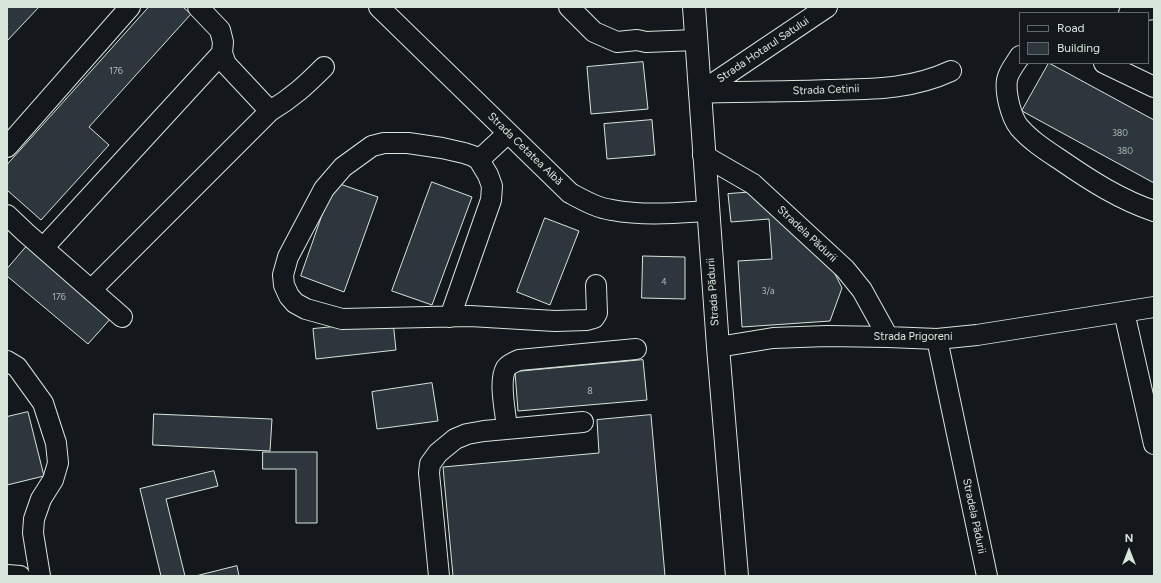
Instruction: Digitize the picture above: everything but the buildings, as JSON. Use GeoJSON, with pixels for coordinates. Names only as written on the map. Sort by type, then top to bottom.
{"type":"FeatureCollection","features":[{"type":"Feature","properties":{"kind":"main road","name":"Strada Pădurii"},"geometry":{"type":"LineString","coordinates":[[694,7],[703,155],[737,576]]}},
{"type":"Feature","properties":{"kind":"street"},"geometry":{"type":"LineString","coordinates":[[7,147],[130,7]]}},
{"type":"Feature","properties":{"kind":"street"},"geometry":{"type":"LineString","coordinates":[[198,7],[220,30],[223,42],[222,53],[226,64],[270,111]]}},
{"type":"Feature","properties":{"kind":"street","name":"Strada Cetatea Albă"},"geometry":{"type":"LineString","coordinates":[[379,7],[570,193],[587,202],[611,210],[664,214],[708,211]]}},
{"type":"Feature","properties":{"kind":"street"},"geometry":{"type":"LineString","coordinates":[[569,7],[594,32],[617,42],[637,40],[646,42],[696,40]]}},
{"type":"Feature","properties":{"kind":"street","name":"Strada Hotarul Satului"},"geometry":{"type":"LineString","coordinates":[[699,93],[828,7]]}},
{"type":"Feature","properties":{"kind":"street"},"geometry":{"type":"LineString","coordinates":[[1135,12],[1154,9]]}},
{"type":"Feature","properties":{"kind":"street"},"geometry":{"type":"LineString","coordinates":[[43,248],[222,53]]}},
{"type":"Feature","properties":{"kind":"street"},"geometry":{"type":"LineString","coordinates":[[1019,58],[1007,79],[1011,111],[1019,126],[1039,145],[1098,185],[1140,206],[1154,211]]}},
{"type":"Feature","properties":{"kind":"street"},"geometry":{"type":"LineString","coordinates":[[1106,64],[1154,87]]}},
{"type":"Feature","properties":{"kind":"street"},"geometry":{"type":"LineString","coordinates":[[91,290],[270,111],[290,99],[324,67]]}},
{"type":"Feature","properties":{"kind":"street","name":"Strada Cetinii"},"geometry":{"type":"LineString","coordinates":[[699,93],[889,88],[933,79],[950,71]]}},
{"type":"Feature","properties":{"kind":"street"},"geometry":{"type":"LineString","coordinates":[[479,160],[508,133]]}},
{"type":"Feature","properties":{"kind":"street"},"geometry":{"type":"LineString","coordinates":[[450,317],[491,200],[492,186],[479,160],[473,156],[408,143],[384,143],[372,146],[343,167],[324,189],[288,257],[284,275],[284,285],[289,296],[295,303],[306,309],[342,319],[450,317],[495,316],[555,321],[590,319],[594,318],[597,313],[596,285]]}},
{"type":"Feature","properties":{"kind":"street","name":"Stradela Pădurii"},"geometry":{"type":"LineString","coordinates":[[703,155],[753,184],[845,269],[862,290],[888,337]]}},
{"type":"Feature","properties":{"kind":"street"},"geometry":{"type":"LineString","coordinates":[[7,215],[122,317]]}},
{"type":"Feature","properties":{"kind":"street","name":"Strada Prigoreni"},"geometry":{"type":"LineString","coordinates":[[718,347],[773,338],[827,336],[937,339],[977,335],[1154,307]]}},
{"type":"Feature","properties":{"kind":"street"},"geometry":{"type":"LineString","coordinates":[[1124,312],[1154,444]]}},
{"type":"Feature","properties":{"kind":"street","name":"Stradela Pădurii"},"geometry":{"type":"LineString","coordinates":[[937,339],[987,576]]}},
{"type":"Feature","properties":{"kind":"street"},"geometry":{"type":"LineString","coordinates":[[507,429],[503,375],[506,367],[512,362],[519,360],[636,349]]}},
{"type":"Feature","properties":{"kind":"street"},"geometry":{"type":"LineString","coordinates":[[7,361],[17,367],[43,403],[56,443],[58,462],[53,480],[41,499],[34,519],[33,533],[40,576]]}},
{"type":"Feature","properties":{"kind":"street"},"geometry":{"type":"LineString","coordinates":[[439,576],[429,483],[430,464],[438,453],[455,439],[467,434],[484,431],[583,422]]}},
{"type":"Feature","properties":{"kind":"street"},"geometry":{"type":"LineString","coordinates":[[7,574],[20,576]]}}]}
